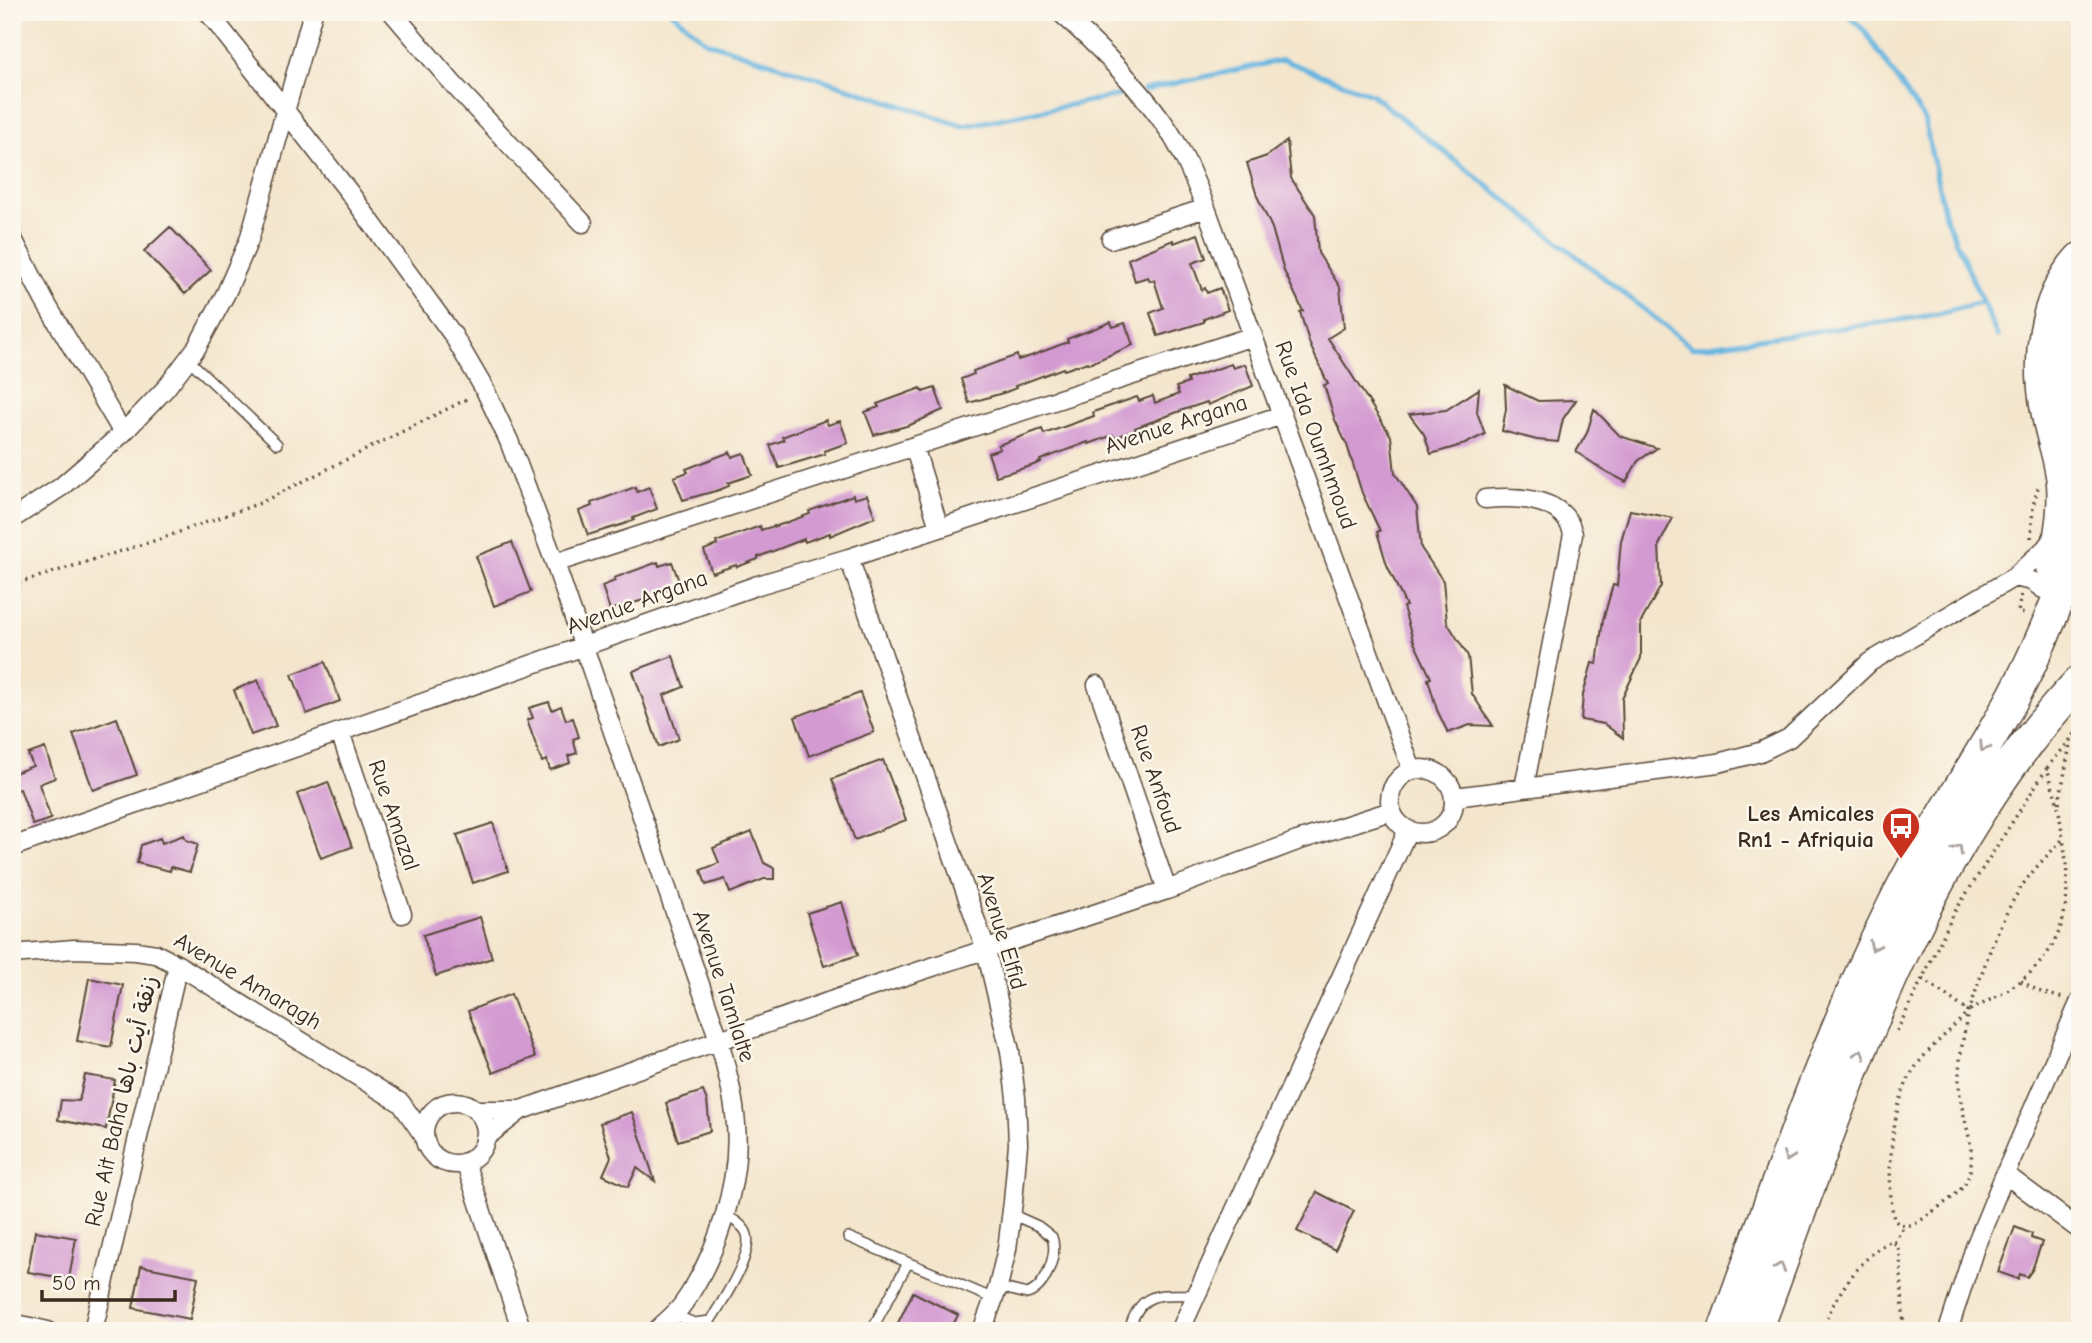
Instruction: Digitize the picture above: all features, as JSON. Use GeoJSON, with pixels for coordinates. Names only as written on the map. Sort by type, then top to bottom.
{"type":"FeatureCollection","features":[{"type":"Feature","properties":{"kind":"highway"},"geometry":{"type":"LineString","coordinates":[[1724,1331],[1815,1084],[1870,953],[1896,899],[1947,807],[2002,718],[2043,636],[2075,529],[2064,502],[2063,481],[2047,411],[2043,374],[2044,349],[2048,317],[2055,295],[2080,259]]}},
{"type":"Feature","properties":{"kind":"highway"},"geometry":{"type":"LineString","coordinates":[[2002,718],[2007,672],[2026,594],[2075,529]]}},
{"type":"Feature","properties":{"kind":"highway"},"geometry":{"type":"LineString","coordinates":[[1756,1331],[1866,1037],[1915,928],[1969,830],[1997,786],[2037,731],[2080,681]]}},
{"type":"Feature","properties":{"kind":"main road"},"geometry":{"type":"LineString","coordinates":[[2080,259],[2070,301],[2063,364],[2064,402],[2080,469]]}},
{"type":"Feature","properties":{"kind":"street","name":"Avenue Tamlalte"},"geometry":{"type":"LineString","coordinates":[[208,12],[349,192],[453,335],[485,390],[509,441],[555,562],[719,1040],[737,1127],[732,1185],[707,1262],[682,1305],[656,1331]]}},
{"type":"Feature","properties":{"kind":"street"},"geometry":{"type":"LineString","coordinates":[[12,519],[61,487],[123,433],[166,388],[188,359],[226,293],[249,240],[313,12]]}},
{"type":"Feature","properties":{"kind":"street"},"geometry":{"type":"LineString","coordinates":[[392,12],[454,85],[583,223]]}},
{"type":"Feature","properties":{"kind":"street","name":"Rue Ida Oumhmoud"},"geometry":{"type":"LineString","coordinates":[[1060,12],[1138,92],[1163,122],[1189,167],[1412,770]]}},
{"type":"Feature","properties":{"kind":"street"},"geometry":{"type":"LineString","coordinates":[[1111,239],[1206,208]]}},
{"type":"Feature","properties":{"kind":"street"},"geometry":{"type":"LineString","coordinates":[[12,237],[44,300],[123,433]]}},
{"type":"Feature","properties":{"kind":"street"},"geometry":{"type":"LineString","coordinates":[[555,562],[1253,337]]}},
{"type":"Feature","properties":{"kind":"street","name":"Avenue Argana"},"geometry":{"type":"LineString","coordinates":[[12,847],[758,585],[849,558],[1282,415]]}},
{"type":"Feature","properties":{"kind":"street"},"geometry":{"type":"LineString","coordinates":[[914,446],[939,528]]}},
{"type":"Feature","properties":{"kind":"street"},"geometry":{"type":"LineString","coordinates":[[1485,499],[1516,498],[1552,507],[1564,514],[1573,534],[1524,788]]}},
{"type":"Feature","properties":{"kind":"street","name":"Avenue Elfid"},"geometry":{"type":"LineString","coordinates":[[849,558],[986,950],[1010,1051],[1018,1143],[1012,1214],[996,1293],[982,1331]]}},
{"type":"Feature","properties":{"kind":"street"},"geometry":{"type":"LineString","coordinates":[[1455,797],[1718,763],[1760,752],[1801,729],[1847,681],[1870,662],[2026,594]]}},
{"type":"Feature","properties":{"kind":"street","name":"Rue Anfoud"},"geometry":{"type":"LineString","coordinates":[[1097,685],[1167,890]]}},
{"type":"Feature","properties":{"kind":"street","name":"Rue Amazal"},"geometry":{"type":"LineString","coordinates":[[340,732],[402,914]]}},
{"type":"Feature","properties":{"kind":"street"},"geometry":{"type":"LineString","coordinates":[[1424,768],[1435,771],[1451,786],[1455,797],[1449,819],[1431,832],[1408,830],[1391,811],[1391,791],[1396,782],[1412,770],[1424,768]]}},
{"type":"Feature","properties":{"kind":"street"},"geometry":{"type":"LineString","coordinates":[[485,1138],[521,1110],[859,991],[1167,890],[1297,841],[1391,811]]}},
{"type":"Feature","properties":{"kind":"street"},"geometry":{"type":"LineString","coordinates":[[1180,1331],[1408,830]]}},
{"type":"Feature","properties":{"kind":"street","name":"Avenue Amaragh"},"geometry":{"type":"LineString","coordinates":[[12,954],[74,949],[136,950],[156,954],[401,1103],[424,1136]]}},
{"type":"Feature","properties":{"kind":"street","name":"Rue Ait Baha زنقة أيت باها"},"geometry":{"type":"LineString","coordinates":[[93,1331],[178,965]]}},
{"type":"Feature","properties":{"kind":"street"},"geometry":{"type":"LineString","coordinates":[[1948,1331],[1975,1247],[2075,1001]]}},
{"type":"Feature","properties":{"kind":"street"},"geometry":{"type":"LineString","coordinates":[[458,1102],[475,1110],[482,1118],[485,1128],[485,1138],[478,1153],[465,1162],[454,1164],[443,1162],[434,1156],[427,1147],[424,1136],[431,1114],[440,1106],[458,1102]]}},
{"type":"Feature","properties":{"kind":"street","name":"Avenue Amaragh"},"geometry":{"type":"LineString","coordinates":[[401,1103],[440,1106]]}},
{"type":"Feature","properties":{"kind":"street"},"geometry":{"type":"LineString","coordinates":[[475,1110],[521,1110]]}},
{"type":"Feature","properties":{"kind":"street"},"geometry":{"type":"LineString","coordinates":[[465,1162],[522,1331]]}},
{"type":"Feature","properties":{"kind":"street"},"geometry":{"type":"LineString","coordinates":[[2005,1174],[2080,1230]]}},
{"type":"Feature","properties":{"kind":"street"},"geometry":{"type":"LineString","coordinates":[[12,1323],[48,1331]]}},
{"type":"Feature","properties":{"kind":"lane"},"geometry":{"type":"LineString","coordinates":[[188,359],[277,444]]}},
{"type":"Feature","properties":{"kind":"lane"},"geometry":{"type":"LineString","coordinates":[[673,1314],[694,1323],[710,1321],[724,1300],[748,1249],[747,1233],[724,1214]]}},
{"type":"Feature","properties":{"kind":"lane"},"geometry":{"type":"LineString","coordinates":[[848,1237],[908,1262],[996,1293],[1032,1293],[1043,1280],[1055,1251],[1052,1237],[1038,1226],[1012,1214]]}},
{"type":"Feature","properties":{"kind":"lane"},"geometry":{"type":"LineString","coordinates":[[871,1331],[908,1262]]}},
{"type":"Feature","properties":{"kind":"lane"},"geometry":{"type":"LineString","coordinates":[[1129,1331],[1137,1308],[1150,1297],[1196,1295]]}},
{"type":"Feature","properties":{"kind":"path"},"geometry":{"type":"LineString","coordinates":[[12,585],[160,539],[260,503],[485,390]]}},
{"type":"Feature","properties":{"kind":"path"},"geometry":{"type":"LineString","coordinates":[[1896,1034],[1954,913],[2047,768],[2080,728]]}},
{"type":"Feature","properties":{"kind":"path"},"geometry":{"type":"LineString","coordinates":[[2058,805],[2071,739]]}},
{"type":"Feature","properties":{"kind":"path"},"geometry":{"type":"LineString","coordinates":[[2047,768],[2058,805],[2063,839],[2067,870],[2062,925],[2041,963],[1997,998],[1968,1011],[1920,1060],[1900,1097],[1894,1122],[1891,1198],[1894,1220],[1904,1226],[1915,1224],[1962,1188],[1970,1171],[1970,1147],[1961,1107],[1959,1079],[1960,1055],[1968,1011],[2010,906],[2028,879],[2063,839]]}},
{"type":"Feature","properties":{"kind":"path"},"geometry":{"type":"LineString","coordinates":[[1923,979],[1968,1011]]}},
{"type":"Feature","properties":{"kind":"path"},"geometry":{"type":"LineString","coordinates":[[2021,981],[2038,991],[2075,1001]]}},
{"type":"Feature","properties":{"kind":"path"},"geometry":{"type":"LineString","coordinates":[[1894,1242],[1904,1226]]}},
{"type":"Feature","properties":{"kind":"path"},"geometry":{"type":"LineString","coordinates":[[1823,1331],[1828,1315],[1849,1281],[1887,1242],[1894,1242]]}},
{"type":"Feature","properties":{"kind":"path"},"geometry":{"type":"LineString","coordinates":[[1894,1242],[1901,1265],[1904,1331]]}},
{"type":"Feature","properties":{"kind":"building"},"geometry":{"type":"Polygon","coordinates":[[[1287,141],[1291,178],[1315,215],[1318,253],[1340,287],[1344,328],[1328,338],[1391,436],[1395,473],[1417,507],[1421,548],[1443,581],[1447,622],[1468,656],[1472,694],[1493,726],[1470,725],[1448,733],[1437,710],[1428,679],[1431,678],[1413,640],[1403,607],[1406,606],[1387,565],[1377,532],[1380,531],[1362,493],[1347,445],[1335,420],[1324,385],[1328,384],[1310,345],[1300,312],[1303,311],[1284,271],[1272,228],[1257,196],[1247,163],[1267,156],[1287,141]]]}},
{"type":"Feature","properties":{"kind":"building"},"geometry":{"type":"Polygon","coordinates":[[[170,227],[211,270],[185,294],[144,251],[170,227]]]}},
{"type":"Feature","properties":{"kind":"building"},"geometry":{"type":"Polygon","coordinates":[[[1198,234],[1206,258],[1192,263],[1202,290],[1205,288],[1207,293],[1220,288],[1228,310],[1204,319],[1204,322],[1158,336],[1150,313],[1163,308],[1154,280],[1150,281],[1148,277],[1135,281],[1128,259],[1173,240],[1174,243],[1198,234]]]}},
{"type":"Feature","properties":{"kind":"building"},"geometry":{"type":"Polygon","coordinates":[[[1111,322],[1113,327],[1125,323],[1133,345],[1089,364],[1088,362],[1064,370],[1063,368],[1006,392],[969,403],[961,379],[974,374],[973,371],[1017,355],[1018,360],[1031,356],[1111,322]]]}},
{"type":"Feature","properties":{"kind":"building"},"geometry":{"type":"Polygon","coordinates":[[[1231,364],[1233,368],[1245,364],[1253,386],[1114,438],[1113,435],[1089,444],[1088,442],[1031,466],[996,476],[988,453],[1000,449],[998,445],[1042,429],[1044,434],[1094,416],[1093,412],[1137,397],[1139,401],[1153,396],[1155,403],[1179,394],[1176,387],[1188,383],[1187,379],[1231,364]]]}},
{"type":"Feature","properties":{"kind":"building"},"geometry":{"type":"Polygon","coordinates":[[[1505,385],[1538,401],[1576,400],[1563,419],[1558,442],[1502,431],[1506,409],[1505,385]]]}},
{"type":"Feature","properties":{"kind":"building"},"geometry":{"type":"Polygon","coordinates":[[[921,388],[923,392],[935,388],[943,410],[910,425],[874,435],[865,412],[879,407],[877,404],[921,388]]]}},
{"type":"Feature","properties":{"kind":"building"},"geometry":{"type":"Polygon","coordinates":[[[1479,389],[1477,412],[1485,434],[1465,444],[1431,454],[1424,434],[1409,414],[1446,410],[1479,389]]]}},
{"type":"Feature","properties":{"kind":"building"},"geometry":{"type":"Polygon","coordinates":[[[1594,409],[1620,436],[1657,448],[1638,461],[1626,482],[1576,452],[1587,433],[1594,409]]]}},
{"type":"Feature","properties":{"kind":"building"},"geometry":{"type":"Polygon","coordinates":[[[826,420],[828,425],[840,421],[848,443],[824,451],[825,454],[779,468],[770,445],[784,440],[782,437],[826,420]]]}},
{"type":"Feature","properties":{"kind":"building"},"geometry":{"type":"Polygon","coordinates":[[[730,452],[732,457],[744,453],[752,475],[728,483],[729,486],[719,490],[683,500],[674,477],[688,472],[686,469],[730,452]]]}},
{"type":"Feature","properties":{"kind":"building"},"geometry":{"type":"Polygon","coordinates":[[[635,487],[637,492],[649,487],[657,509],[624,524],[588,535],[579,511],[592,506],[591,503],[635,487]]]}},
{"type":"Feature","properties":{"kind":"building"},"geometry":{"type":"Polygon","coordinates":[[[853,495],[854,499],[867,495],[875,517],[830,536],[830,533],[805,542],[804,539],[737,567],[736,565],[712,573],[704,550],[717,545],[716,542],[760,526],[761,530],[774,527],[853,495]]]}},
{"type":"Feature","properties":{"kind":"building"},"geometry":{"type":"Polygon","coordinates":[[[1630,510],[1673,518],[1659,545],[1661,586],[1641,622],[1641,658],[1622,699],[1623,738],[1604,724],[1581,720],[1583,695],[1592,663],[1597,664],[1603,620],[1613,585],[1617,586],[1621,541],[1630,510]]]}},
{"type":"Feature","properties":{"kind":"building"},"geometry":{"type":"Polygon","coordinates":[[[512,542],[531,592],[494,606],[476,556],[512,542]]]}},
{"type":"Feature","properties":{"kind":"building"},"geometry":{"type":"Polygon","coordinates":[[[658,562],[659,566],[672,562],[680,584],[647,599],[610,610],[602,586],[615,581],[614,578],[658,562]]]}},
{"type":"Feature","properties":{"kind":"building"},"geometry":{"type":"Polygon","coordinates":[[[673,656],[684,687],[664,695],[679,739],[659,747],[633,671],[673,656]]]}},
{"type":"Feature","properties":{"kind":"building"},"geometry":{"type":"Polygon","coordinates":[[[325,662],[340,701],[307,714],[292,674],[325,662]]]}},
{"type":"Feature","properties":{"kind":"building"},"geometry":{"type":"Polygon","coordinates":[[[258,680],[276,726],[251,735],[234,690],[258,680]]]}},
{"type":"Feature","properties":{"kind":"building"},"geometry":{"type":"Polygon","coordinates":[[[860,693],[874,732],[809,756],[795,717],[860,693]]]}},
{"type":"Feature","properties":{"kind":"building"},"geometry":{"type":"Polygon","coordinates":[[[549,702],[552,710],[561,706],[566,720],[573,718],[579,737],[573,739],[577,753],[568,756],[570,763],[550,770],[547,760],[542,762],[527,720],[533,718],[529,708],[549,702]]]}},
{"type":"Feature","properties":{"kind":"building"},"geometry":{"type":"Polygon","coordinates":[[[117,718],[137,775],[93,790],[73,734],[117,718]]]}},
{"type":"Feature","properties":{"kind":"building"},"geometry":{"type":"Polygon","coordinates":[[[45,748],[55,778],[39,784],[51,819],[33,825],[20,789],[12,791],[12,774],[33,766],[28,754],[45,748]]]}},
{"type":"Feature","properties":{"kind":"building"},"geometry":{"type":"Polygon","coordinates":[[[883,760],[906,820],[855,840],[832,779],[883,760]]]}},
{"type":"Feature","properties":{"kind":"building"},"geometry":{"type":"Polygon","coordinates":[[[328,782],[352,847],[321,858],[297,794],[328,782]]]}},
{"type":"Feature","properties":{"kind":"building"},"geometry":{"type":"Polygon","coordinates":[[[493,823],[508,871],[473,883],[457,835],[493,823]]]}},
{"type":"Feature","properties":{"kind":"building"},"geometry":{"type":"Polygon","coordinates":[[[752,832],[764,863],[774,868],[774,879],[764,879],[730,893],[725,879],[706,885],[701,870],[719,863],[713,848],[752,832]]]}},
{"type":"Feature","properties":{"kind":"building"},"geometry":{"type":"Polygon","coordinates":[[[184,835],[186,840],[198,844],[190,872],[171,867],[170,871],[137,863],[141,845],[160,838],[162,843],[184,835]]]}},
{"type":"Feature","properties":{"kind":"building"},"geometry":{"type":"Polygon","coordinates":[[[842,902],[858,955],[824,966],[807,913],[842,902]]]}},
{"type":"Feature","properties":{"kind":"building"},"geometry":{"type":"Polygon","coordinates":[[[480,917],[492,958],[436,976],[423,935],[480,917]]]}},
{"type":"Feature","properties":{"kind":"building"},"geometry":{"type":"Polygon","coordinates":[[[89,978],[123,985],[111,1047],[77,1041],[89,978]]]}},
{"type":"Feature","properties":{"kind":"building"},"geometry":{"type":"Polygon","coordinates":[[[511,994],[535,1057],[493,1073],[468,1011],[511,994]]]}},
{"type":"Feature","properties":{"kind":"building"},"geometry":{"type":"Polygon","coordinates":[[[85,1075],[115,1080],[106,1129],[58,1120],[61,1100],[79,1101],[85,1075]]]}},
{"type":"Feature","properties":{"kind":"building"},"geometry":{"type":"Polygon","coordinates":[[[703,1091],[707,1101],[710,1131],[678,1141],[666,1103],[703,1091]]]}},
{"type":"Feature","properties":{"kind":"building"},"geometry":{"type":"Polygon","coordinates":[[[632,1112],[655,1181],[637,1168],[628,1187],[603,1175],[611,1157],[600,1123],[632,1112]]]}},
{"type":"Feature","properties":{"kind":"building"},"geometry":{"type":"Polygon","coordinates":[[[1317,1192],[1354,1211],[1335,1250],[1297,1231],[1317,1192]]]}},
{"type":"Feature","properties":{"kind":"building"},"geometry":{"type":"Polygon","coordinates":[[[2015,1227],[2032,1234],[2031,1238],[2042,1242],[2032,1270],[2027,1277],[2020,1274],[2018,1279],[1998,1272],[2015,1227]]]}},
{"type":"Feature","properties":{"kind":"building"},"geometry":{"type":"Polygon","coordinates":[[[35,1231],[76,1238],[69,1279],[28,1272],[35,1231]]]}},
{"type":"Feature","properties":{"kind":"building"},"geometry":{"type":"Polygon","coordinates":[[[141,1266],[198,1277],[190,1319],[133,1308],[141,1266]]]}},
{"type":"Feature","properties":{"kind":"building"},"geometry":{"type":"Polygon","coordinates":[[[913,1292],[958,1315],[950,1331],[894,1331],[913,1292]]]}},
{"type":"Feature","properties":{"kind":"waterway"},"geometry":{"type":"LineString","coordinates":[[672,12],[705,41],[964,126],[1135,92]]}},
{"type":"Feature","properties":{"kind":"waterway"},"geometry":{"type":"LineString","coordinates":[[1845,12],[1864,30],[1924,119],[1945,216],[1997,336]]}},
{"type":"Feature","properties":{"kind":"waterway"},"geometry":{"type":"LineString","coordinates":[[1144,90],[1283,60],[1371,94],[1693,348],[1935,315],[1982,302]]}},
{"type":"Feature","properties":{"kind":"place","name":"Les Amicales Rn1 - Afriquia"},"geometry":{"type":"Point","coordinates":[1901,860]}}]}
